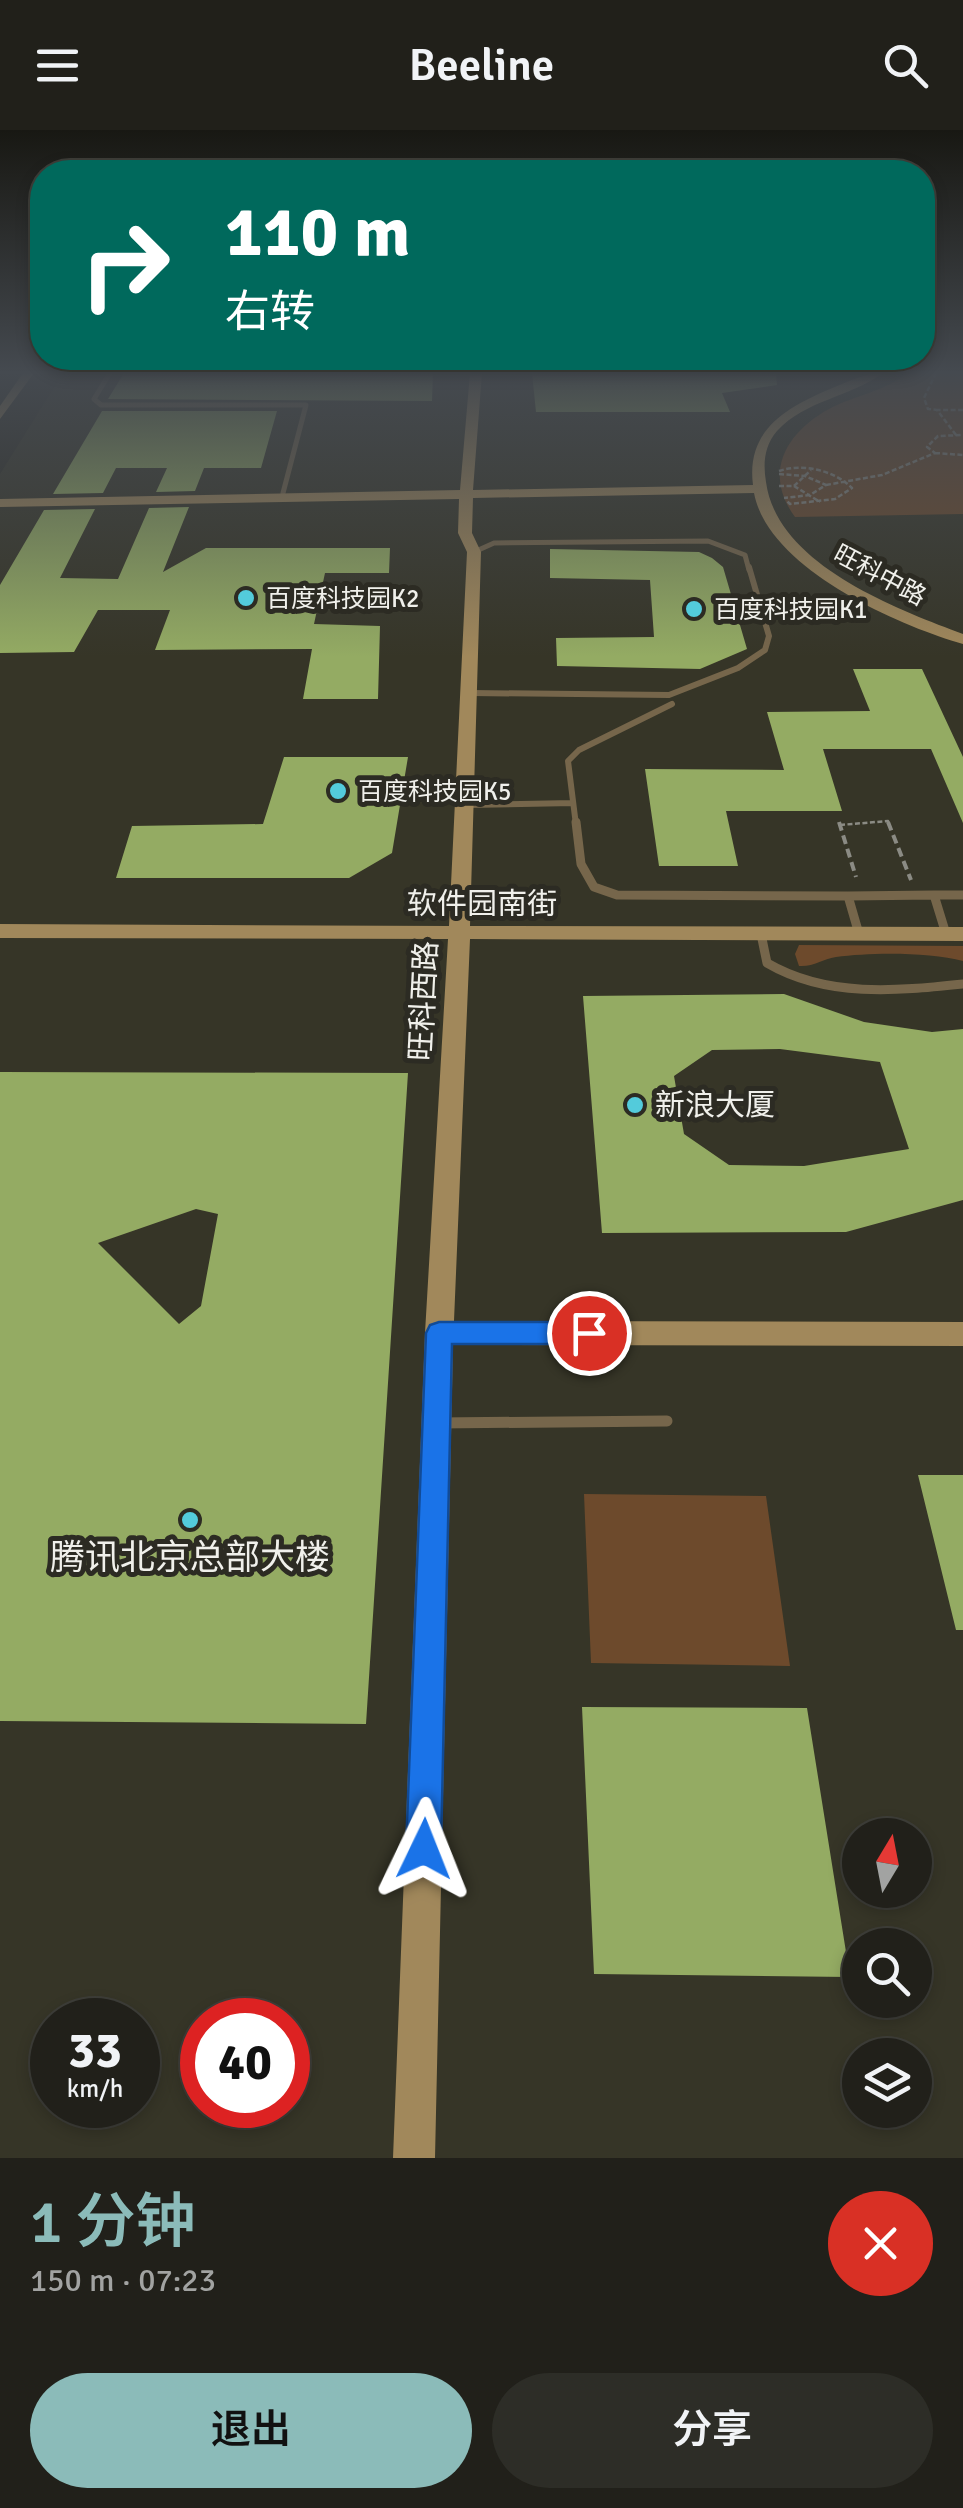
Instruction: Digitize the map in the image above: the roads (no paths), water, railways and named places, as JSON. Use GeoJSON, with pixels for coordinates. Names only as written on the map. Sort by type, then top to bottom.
{"type":"FeatureCollection","features":[{"type":"Feature","properties":{"kind":"street","name":"旺科西路"},"geometry":{"type":"LineString","coordinates":[[414,2158],[439,1333],[478,543],[465,533],[476,495],[478,468]]}},
{"type":"Feature","properties":{"kind":"street"},"geometry":{"type":"LineString","coordinates":[[0,500],[476,495],[756,486],[757,468]]}},
{"type":"Feature","properties":{"kind":"street","name":"旺科中路"},"geometry":{"type":"LineString","coordinates":[[756,486],[774,525],[816,567],[894,612],[963,639]]}},
{"type":"Feature","properties":{"kind":"street"},"geometry":{"type":"LineString","coordinates":[[0,500],[283,493],[476,495]]}},
{"type":"Feature","properties":{"kind":"street","name":"软件园南街"},"geometry":{"type":"LineString","coordinates":[[0,931],[955,934]]}},
{"type":"Feature","properties":{"kind":"street"},"geometry":{"type":"LineString","coordinates":[[439,1333],[963,1334]]}},
{"type":"Feature","properties":{"kind":"lane"},"geometry":{"type":"LineString","coordinates":[[283,493],[290,468]]}},
{"type":"Feature","properties":{"kind":"lane"},"geometry":{"type":"LineString","coordinates":[[471,693],[669,695],[738,668],[765,650],[769,636],[745,556],[708,541],[478,543]]}},
{"type":"Feature","properties":{"kind":"lane"},"geometry":{"type":"LineString","coordinates":[[672,704],[579,750],[568,761],[581,864],[594,886],[616,895],[963,895]]}},
{"type":"Feature","properties":{"kind":"lane"},"geometry":{"type":"LineString","coordinates":[[466,805],[573,803]]}},
{"type":"Feature","properties":{"kind":"lane"},"geometry":{"type":"LineString","coordinates":[[934,895],[955,934]]}},
{"type":"Feature","properties":{"kind":"lane"},"geometry":{"type":"LineString","coordinates":[[848,896],[858,934]]}},
{"type":"Feature","properties":{"kind":"lane"},"geometry":{"type":"LineString","coordinates":[[761,934],[768,962],[786,976],[876,988],[963,984]]}},
{"type":"Feature","properties":{"kind":"lane"},"geometry":{"type":"LineString","coordinates":[[436,1423],[667,1421]]}},
{"type":"Feature","properties":{"kind":"place","name":"百度科技园K2"},"geometry":{"type":"Point","coordinates":[246,598]}},
{"type":"Feature","properties":{"kind":"place","name":"百度科技园K1"},"geometry":{"type":"Point","coordinates":[694,609]}},
{"type":"Feature","properties":{"kind":"place","name":"百度科技园K5"},"geometry":{"type":"Point","coordinates":[338,791]}},
{"type":"Feature","properties":{"kind":"place","name":"新浪大厦"},"geometry":{"type":"Point","coordinates":[635,1105]}},
{"type":"Feature","properties":{"kind":"place","name":"腾讯北京总部大楼"},"geometry":{"type":"Point","coordinates":[190,1520]}}]}
